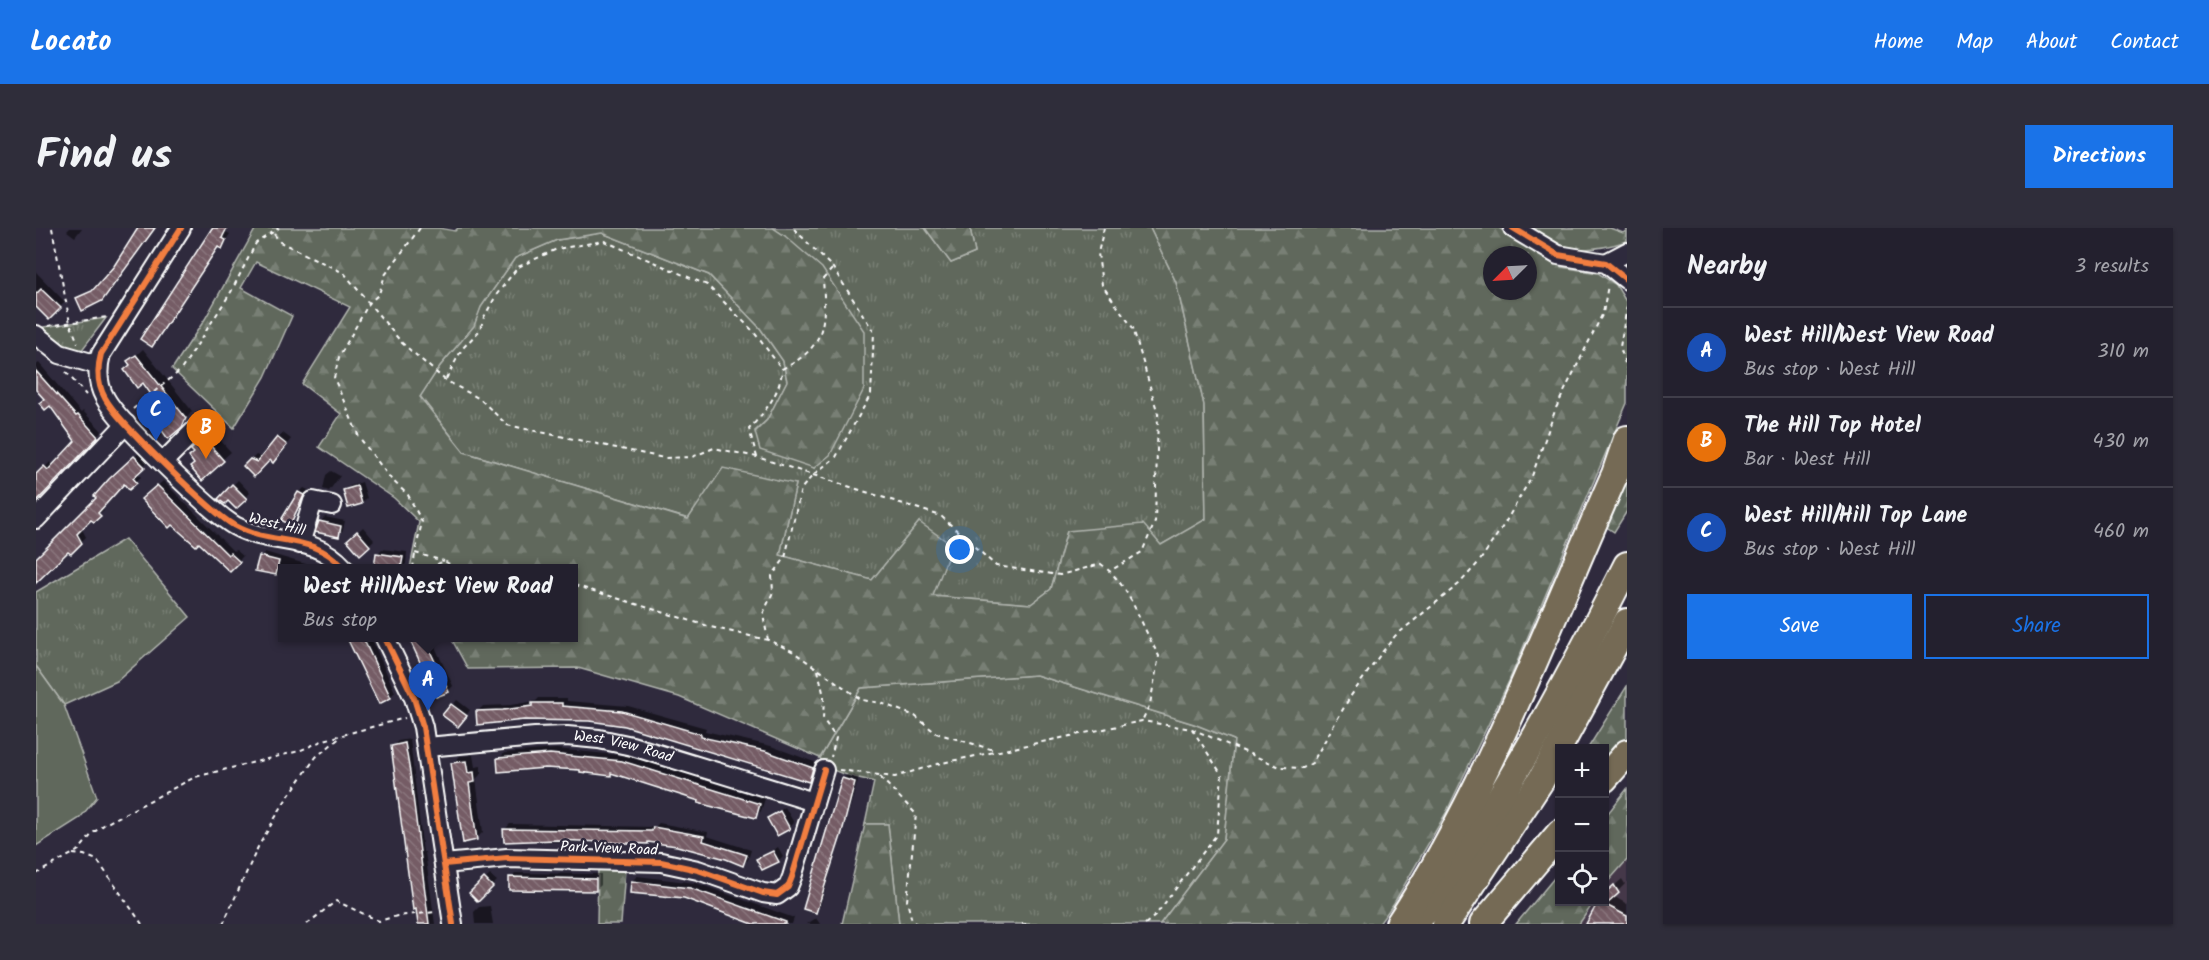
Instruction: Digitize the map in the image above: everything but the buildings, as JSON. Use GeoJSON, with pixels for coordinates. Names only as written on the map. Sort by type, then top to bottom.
{"type":"FeatureCollection","features":[{"type":"Feature","properties":{"kind":"highway"},"geometry":{"type":"LineString","coordinates":[[1399,924],[1419,893],[1492,754],[1614,474],[1627,439]]}},
{"type":"Feature","properties":{"kind":"highway"},"geometry":{"type":"LineString","coordinates":[[1416,924],[1500,797],[1555,703],[1627,565]]}},
{"type":"Feature","properties":{"kind":"highway"},"geometry":{"type":"LineString","coordinates":[[1446,924],[1541,780],[1627,622]]}},
{"type":"Feature","properties":{"kind":"highway"},"geometry":{"type":"LineString","coordinates":[[1609,774],[1627,753]]}},
{"type":"Feature","properties":{"kind":"highway"},"geometry":{"type":"LineString","coordinates":[[1483,924],[1555,839]]}},
{"type":"Feature","properties":{"kind":"street"},"geometry":{"type":"LineString","coordinates":[[39,331],[60,354],[92,363],[101,354],[181,228]]}},
{"type":"Feature","properties":{"kind":"street"},"geometry":{"type":"LineString","coordinates":[[1513,228],[1558,255],[1609,265],[1627,280]]}},
{"type":"Feature","properties":{"kind":"street"},"geometry":{"type":"LineString","coordinates":[[1609,265],[1627,252]]}},
{"type":"Feature","properties":{"kind":"street","name":"West Hill"},"geometry":{"type":"LineString","coordinates":[[92,363],[100,386],[119,416],[208,506],[235,526],[322,549],[339,564]]}},
{"type":"Feature","properties":{"kind":"street"},"geometry":{"type":"LineString","coordinates":[[36,519],[119,416]]}},
{"type":"Feature","properties":{"kind":"street"},"geometry":{"type":"LineString","coordinates":[[164,461],[199,426]]}},
{"type":"Feature","properties":{"kind":"street"},"geometry":{"type":"LineString","coordinates":[[300,544],[313,501],[332,505]]}},
{"type":"Feature","properties":{"kind":"street"},"geometry":{"type":"LineString","coordinates":[[387,642],[419,714],[427,747],[452,917]]}},
{"type":"Feature","properties":{"kind":"street","name":"West View Road"},"geometry":{"type":"LineString","coordinates":[[427,747],[535,737],[567,736],[599,739],[632,746],[814,802]]}},
{"type":"Feature","properties":{"kind":"street","name":"Park View Road"},"geometry":{"type":"LineString","coordinates":[[444,864],[507,858],[661,862],[698,870],[763,893],[777,895],[788,887],[792,877],[824,770]]}},
{"type":"Feature","properties":{"kind":"path"},"geometry":{"type":"LineString","coordinates":[[52,228],[70,322],[92,363]]}},
{"type":"Feature","properties":{"kind":"path"},"geometry":{"type":"LineString","coordinates":[[60,354],[56,361],[93,402],[119,416],[181,370],[231,292],[256,243],[274,234],[279,228]]}},
{"type":"Feature","properties":{"kind":"path"},"geometry":{"type":"LineString","coordinates":[[414,564],[422,522],[408,495],[391,479],[359,437],[334,378],[339,357],[369,303],[379,294],[385,275],[420,228]]}},
{"type":"Feature","properties":{"kind":"path"},"geometry":{"type":"LineString","coordinates":[[768,640],[763,614],[773,592],[772,576],[785,558],[801,489],[814,474],[836,457],[872,394],[874,333],[832,268],[793,228]]}},
{"type":"Feature","properties":{"kind":"path"},"geometry":{"type":"LineString","coordinates":[[1104,228],[1098,253],[1102,285],[1133,328],[1158,414],[1155,522],[1142,552],[1110,571]]}},
{"type":"Feature","properties":{"kind":"path"},"geometry":{"type":"LineString","coordinates":[[274,234],[280,242],[344,273],[402,343],[445,380],[480,399],[507,424],[664,458],[692,457],[714,448],[814,474],[941,516],[996,566],[1060,575],[1101,564],[1127,590],[1144,631],[1159,656],[1150,704],[1142,721]]}},
{"type":"Feature","properties":{"kind":"path"},"geometry":{"type":"LineString","coordinates":[[445,380],[462,349],[480,330],[484,317],[497,294],[518,267],[557,249],[604,241],[707,285],[753,331],[782,369],[781,381],[764,413],[749,429],[757,458]]}},
{"type":"Feature","properties":{"kind":"path"},"geometry":{"type":"LineString","coordinates":[[818,670],[824,697],[823,719],[836,738],[824,770],[847,770],[880,777],[895,777],[937,764],[1142,721],[1192,729],[1280,767],[1303,768],[1312,763],[1350,697],[1395,636],[1459,584],[1479,562],[1505,523],[1532,476],[1556,408],[1603,313],[1609,265]]}},
{"type":"Feature","properties":{"kind":"path"},"geometry":{"type":"LineString","coordinates":[[782,369],[811,350],[821,334],[825,312],[823,279],[832,268]]}},
{"type":"Feature","properties":{"kind":"path"},"geometry":{"type":"LineString","coordinates":[[1627,306],[1620,347],[1627,370]]}},
{"type":"Feature","properties":{"kind":"path"},"geometry":{"type":"LineString","coordinates":[[39,331],[70,322],[125,315]]}},
{"type":"Feature","properties":{"kind":"path"},"geometry":{"type":"LineString","coordinates":[[415,553],[450,564]]}},
{"type":"Feature","properties":{"kind":"path"},"geometry":{"type":"LineString","coordinates":[[438,564],[444,561]]}},
{"type":"Feature","properties":{"kind":"path"},"geometry":{"type":"LineString","coordinates":[[578,587],[711,627],[768,640],[792,651],[862,700],[881,703],[915,716],[936,732],[997,751]]}},
{"type":"Feature","properties":{"kind":"path"},"geometry":{"type":"LineString","coordinates":[[36,874],[73,854],[105,824],[195,777],[299,751],[324,740],[419,714]]}},
{"type":"Feature","properties":{"kind":"path"},"geometry":{"type":"LineString","coordinates":[[1145,924],[1155,916],[1218,834],[1222,775],[1192,729]]}},
{"type":"Feature","properties":{"kind":"path"},"geometry":{"type":"LineString","coordinates":[[223,924],[258,847],[285,801],[316,758],[345,735]]}},
{"type":"Feature","properties":{"kind":"path"},"geometry":{"type":"LineString","coordinates":[[880,777],[916,814],[907,901],[912,921],[917,924]]}},
{"type":"Feature","properties":{"kind":"path"},"geometry":{"type":"LineString","coordinates":[[73,854],[97,860],[141,924]]}},
{"type":"Feature","properties":{"kind":"path"},"geometry":{"type":"LineString","coordinates":[[307,924],[336,901],[379,921],[398,916],[452,917]]}},
{"type":"Feature","properties":{"kind":"shaded area"},"geometry":{"type":"Polygon","coordinates":[[[1627,860],[1627,924],[1579,924],[1591,906],[1609,906],[1609,880],[1627,860]]]}},
{"type":"Feature","properties":{"kind":"green space"},"geometry":{"type":"Polygon","coordinates":[[[256,228],[439,228],[455,231],[458,228],[773,228],[822,268],[864,331],[864,389],[830,455],[814,468],[760,450],[755,432],[767,420],[787,381],[783,361],[760,328],[709,275],[602,233],[557,240],[515,258],[481,307],[474,326],[440,366],[420,397],[464,452],[688,519],[723,468],[796,484],[780,555],[872,580],[919,522],[952,545],[933,596],[1031,604],[1051,589],[1067,531],[1143,524],[1161,545],[1206,519],[1204,405],[1176,282],[1150,228],[1499,228],[1528,246],[1483,246],[1483,300],[1537,300],[1537,252],[1562,267],[1598,273],[1616,285],[1627,303],[1627,403],[1509,681],[1446,813],[1394,903],[1379,924],[1160,924],[1224,839],[1234,740],[1194,724],[1036,675],[861,688],[820,758],[679,697],[578,668],[468,669],[453,642],[578,642],[578,564],[411,564],[419,522],[394,498],[319,447],[341,414],[302,384],[350,307],[256,262],[241,288],[292,316],[265,377],[234,428],[172,369],[205,319],[256,228]]]}},
{"type":"Feature","properties":{"kind":"green space"},"geometry":{"type":"Polygon","coordinates":[[[773,228],[925,228],[951,263],[975,253],[970,228],[1150,228],[1176,282],[1204,405],[1206,520],[1161,545],[1067,531],[1051,589],[1031,604],[932,596],[919,522],[872,580],[780,555],[796,484],[689,519],[464,452],[420,396],[440,366],[473,326],[481,307],[515,258],[557,240],[602,233],[709,275],[760,328],[783,361],[787,381],[767,420],[755,431],[814,468],[785,236],[773,228]]]}},
{"type":"Feature","properties":{"kind":"green space"},"geometry":{"type":"Polygon","coordinates":[[[925,228],[970,228],[975,253],[951,263],[925,228]]]}},
{"type":"Feature","properties":{"kind":"green space"},"geometry":{"type":"Polygon","coordinates":[[[1528,228],[1610,228],[1623,233],[1627,230],[1627,241],[1599,248],[1576,248],[1553,242],[1528,228]]]}},
{"type":"Feature","properties":{"kind":"green space"},"geometry":{"type":"Polygon","coordinates":[[[106,318],[81,351],[60,343],[43,327],[106,318]]]}},
{"type":"Feature","properties":{"kind":"green space"},"geometry":{"type":"Polygon","coordinates":[[[1627,467],[1627,511],[1614,532],[1605,526],[1627,467]]]}},
{"type":"Feature","properties":{"kind":"green space"},"geometry":{"type":"Polygon","coordinates":[[[125,539],[190,617],[117,681],[64,705],[36,666],[36,592],[125,539]]]}},
{"type":"Feature","properties":{"kind":"green space"},"geometry":{"type":"Polygon","coordinates":[[[36,666],[64,705],[97,797],[80,818],[36,846],[36,666]]]}},
{"type":"Feature","properties":{"kind":"green space"},"geometry":{"type":"Polygon","coordinates":[[[1036,675],[1194,724],[1234,740],[1224,839],[1160,924],[899,924],[888,824],[865,824],[874,782],[829,768],[820,758],[861,688],[1036,675]]]}},
{"type":"Feature","properties":{"kind":"green space"},"geometry":{"type":"Polygon","coordinates":[[[1627,686],[1627,739],[1609,761],[1609,744],[1591,744],[1627,686]]]}},
{"type":"Feature","properties":{"kind":"green space"},"geometry":{"type":"Polygon","coordinates":[[[1627,789],[1627,860],[1609,880],[1609,852],[1609,812],[1627,789]]]}},
{"type":"Feature","properties":{"kind":"green space"},"geometry":{"type":"Polygon","coordinates":[[[865,824],[888,824],[899,924],[842,924],[865,824]]]}},
{"type":"Feature","properties":{"kind":"green space"},"geometry":{"type":"Polygon","coordinates":[[[598,868],[625,869],[621,924],[597,924],[598,868]]]}},
{"type":"Feature","properties":{"kind":"green space"},"geometry":{"type":"Polygon","coordinates":[[[1555,877],[1555,906],[1591,906],[1579,924],[1516,924],[1555,877]]]}},
{"type":"Feature","properties":{"kind":"cycle path"},"geometry":{"type":"LineString","coordinates":[[181,228],[101,354],[99,376],[102,393],[113,410],[145,445],[223,518],[249,532],[319,549],[340,564]]}},
{"type":"Feature","properties":{"kind":"cycle path"},"geometry":{"type":"LineString","coordinates":[[1513,228],[1558,255],[1606,263],[1627,280]]}},
{"type":"Feature","properties":{"kind":"cycle path"},"geometry":{"type":"LineString","coordinates":[[387,642],[414,698],[423,727],[453,924]]}},
{"type":"Feature","properties":{"kind":"cycle path"},"geometry":{"type":"LineString","coordinates":[[444,864],[507,858],[661,862],[698,870],[763,893],[777,895],[788,887],[792,877],[824,770]]}},
{"type":"Feature","properties":{"kind":"place","name":"West Hill/Hill Top Lane"},"geometry":{"type":"Point","coordinates":[156,441]}},
{"type":"Feature","properties":{"kind":"place","name":"The Hill Top Hotel"},"geometry":{"type":"Point","coordinates":[206,459]}},
{"type":"Feature","properties":{"kind":"place","name":"West Hill/West View Road"},"geometry":{"type":"Point","coordinates":[428,711]}}]}
